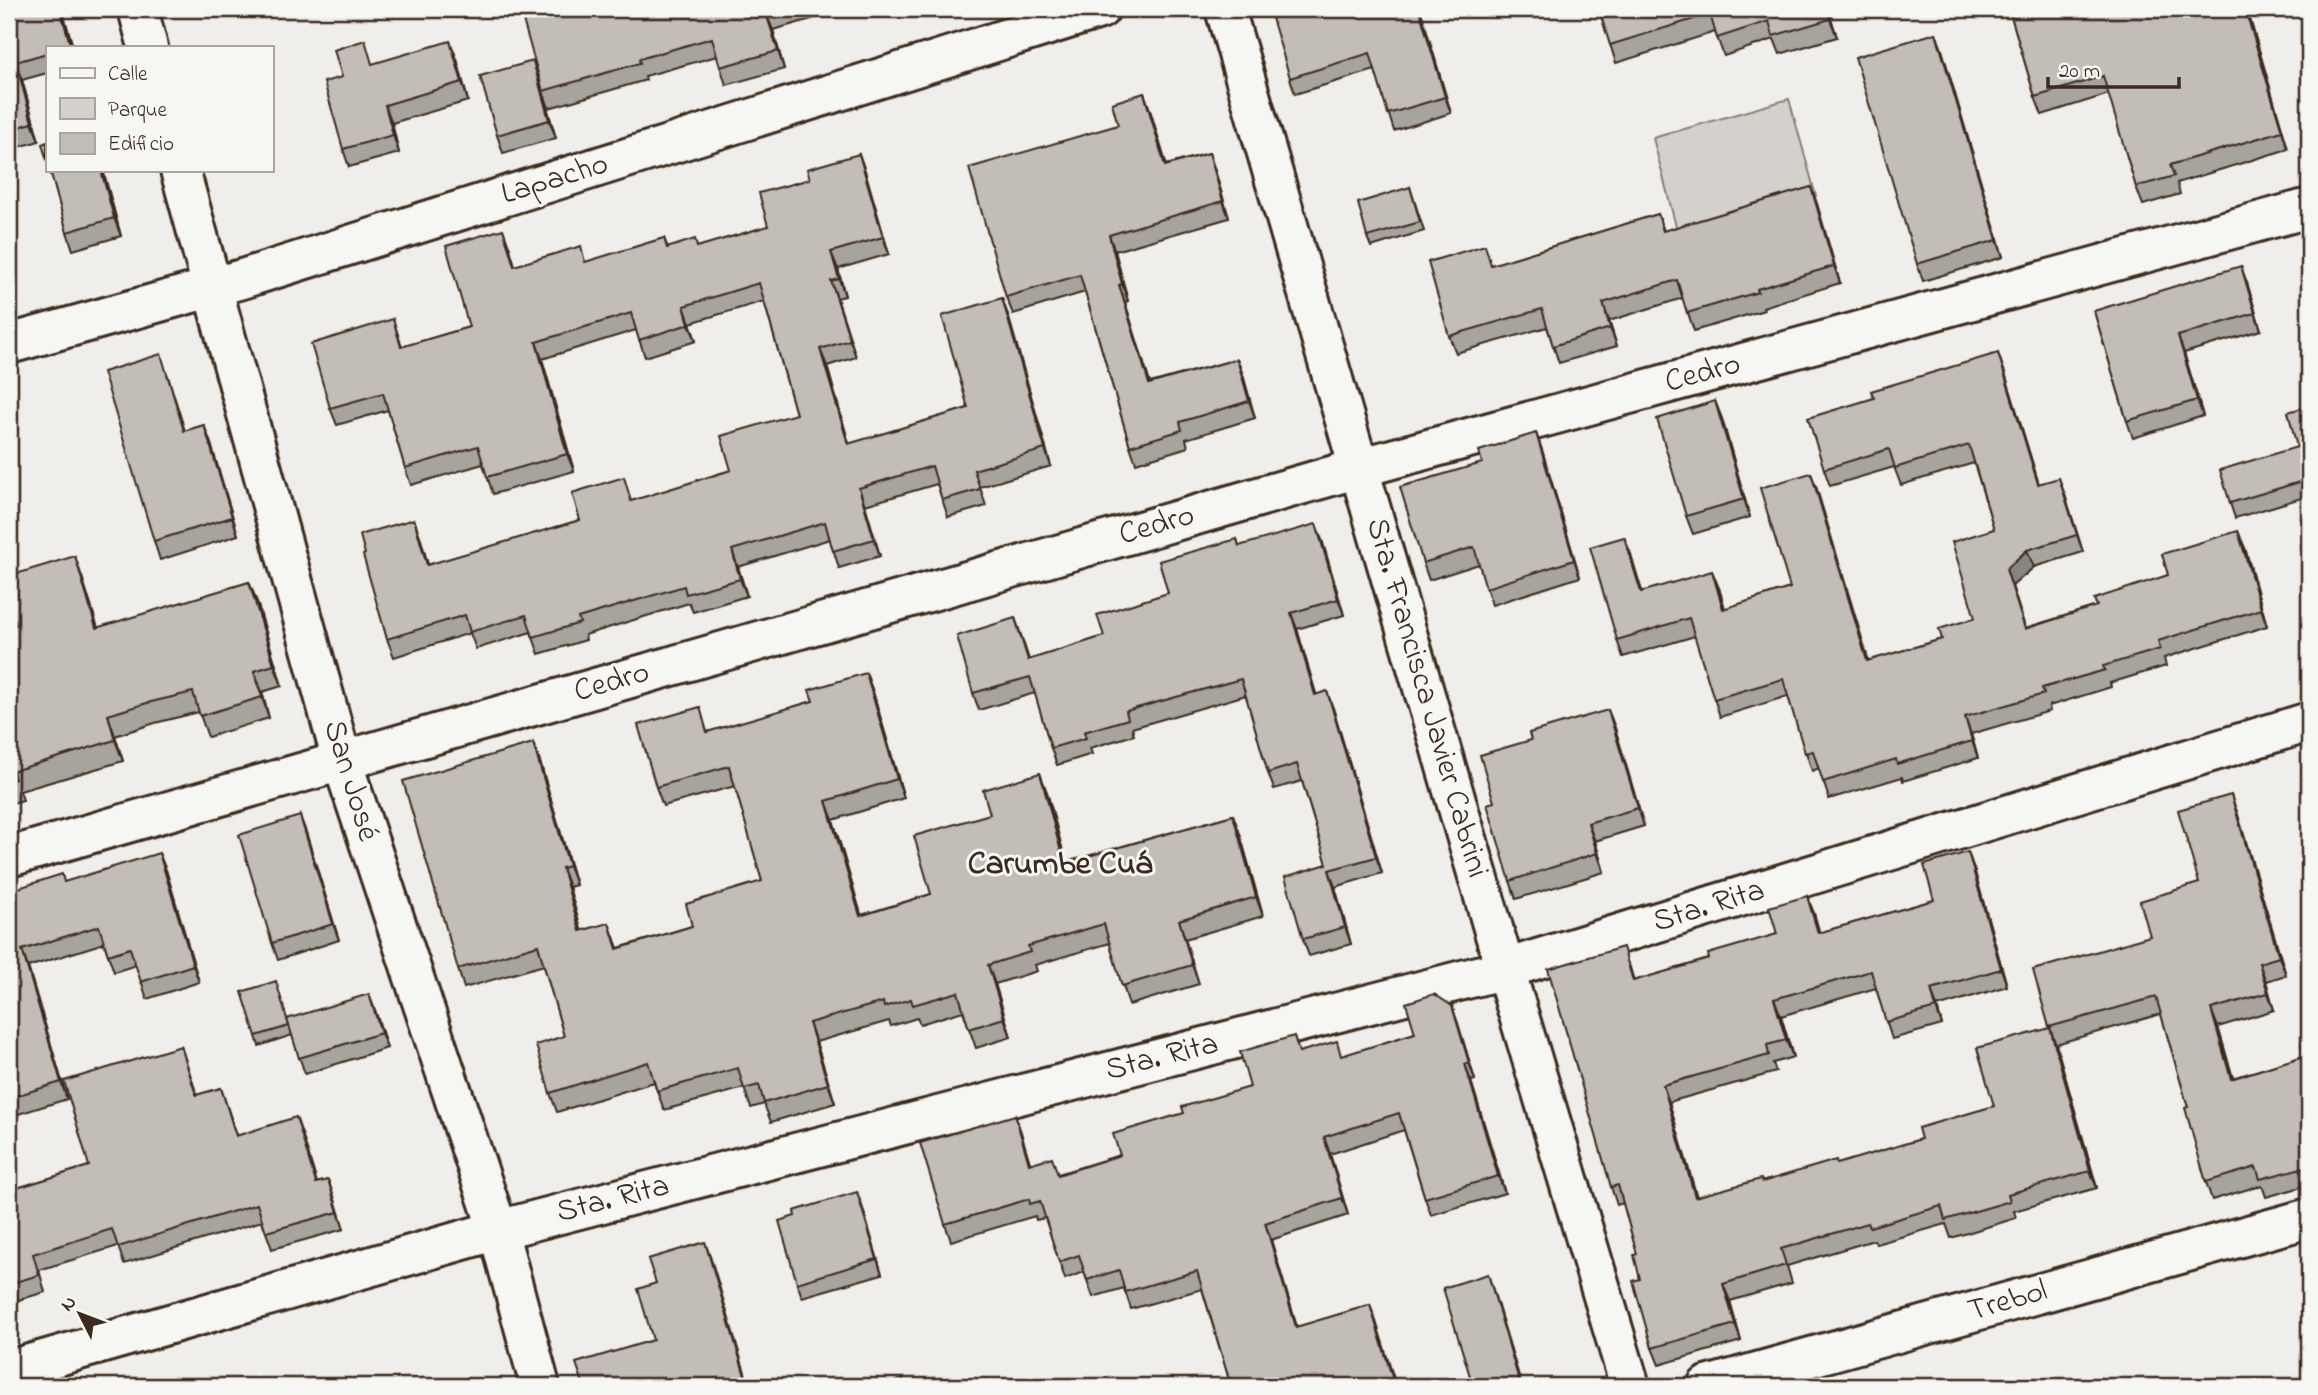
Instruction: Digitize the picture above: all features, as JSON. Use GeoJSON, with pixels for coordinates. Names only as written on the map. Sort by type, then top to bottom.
{"type":"FeatureCollection","features":[{"type":"Feature","properties":{"kind":"street"},"geometry":{"type":"LineString","coordinates":[[138,9],[148,46]]}},
{"type":"Feature","properties":{"kind":"street","name":"Lapacho"},"geometry":{"type":"LineString","coordinates":[[9,344],[211,288],[1100,9]]}},
{"type":"Feature","properties":{"kind":"street","name":"Sta. Francisca Javier Cabrini"},"geometry":{"type":"LineString","coordinates":[[1225,9],[1504,969],[1630,1386]]}},
{"type":"Feature","properties":{"kind":"street","name":"San José"},"geometry":{"type":"LineString","coordinates":[[181,172],[342,761],[498,1230],[540,1386]]}},
{"type":"Feature","properties":{"kind":"street","name":"Cedro"},"geometry":{"type":"LineString","coordinates":[[9,857],[1359,468],[2309,208]]}},
{"type":"Feature","properties":{"kind":"street","name":"Sta. Rita"},"geometry":{"type":"LineString","coordinates":[[9,1370],[498,1230],[1504,969],[2309,722]]}},
{"type":"Feature","properties":{"kind":"street","name":"Trebol"},"geometry":{"type":"LineString","coordinates":[[1707,1386],[2309,1218]]}},
{"type":"Feature","properties":{"kind":"green space"},"geometry":{"type":"Polygon","coordinates":[[[1789,99],[1816,196],[1679,238],[1653,138],[1789,99]]]}},
{"type":"Feature","properties":{"kind":"building"},"geometry":{"type":"Polygon","coordinates":[[[9,9],[60,9],[71,46],[46,46],[46,53],[16,62],[9,37],[9,22],[12,21],[9,9]]]}},
{"type":"Feature","properties":{"kind":"building"},"geometry":{"type":"Polygon","coordinates":[[[563,9],[780,9],[766,13],[778,51],[720,67],[712,38],[639,59],[640,63],[543,91],[523,20],[563,9]]]}},
{"type":"Feature","properties":{"kind":"building"},"geometry":{"type":"Polygon","coordinates":[[[1303,9],[1419,9],[1445,97],[1388,114],[1370,53],[1290,78],[1272,18],[1303,9]]]}},
{"type":"Feature","properties":{"kind":"building"},"geometry":{"type":"Polygon","coordinates":[[[1599,9],[1827,9],[1830,19],[1773,36],[1769,21],[1717,38],[1710,14],[1610,45],[1599,9]]]}},
{"type":"Feature","properties":{"kind":"building"},"geometry":{"type":"Polygon","coordinates":[[[2009,9],[2245,9],[2282,131],[2170,165],[2174,176],[2136,187],[2103,76],[2035,97],[2009,9]]]}},
{"type":"Feature","properties":{"kind":"building"},"geometry":{"type":"Polygon","coordinates":[[[1936,33],[1997,240],[1917,264],[1855,57],[1936,33]]]}},
{"type":"Feature","properties":{"kind":"building"},"geometry":{"type":"Polygon","coordinates":[[[365,40],[372,64],[450,41],[462,82],[385,105],[393,135],[343,149],[324,82],[342,77],[334,50],[365,40]]]}},
{"type":"Feature","properties":{"kind":"building"},"geometry":{"type":"Polygon","coordinates":[[[533,61],[549,120],[497,135],[480,76],[533,61]]]}},
{"type":"Feature","properties":{"kind":"building"},"geometry":{"type":"Polygon","coordinates":[[[16,62],[32,123],[9,130],[9,64],[16,62]]]}},
{"type":"Feature","properties":{"kind":"building"},"geometry":{"type":"Polygon","coordinates":[[[1144,93],[1165,166],[1209,153],[1223,201],[1109,235],[1122,284],[1119,285],[1149,384],[1237,359],[1249,401],[1180,422],[1182,430],[1130,446],[1080,275],[1006,297],[969,168],[1118,125],[1112,103],[1144,93]]]}},
{"type":"Feature","properties":{"kind":"building"},"geometry":{"type":"Polygon","coordinates":[[[859,154],[883,237],[831,252],[839,279],[831,281],[850,340],[820,349],[848,444],[968,408],[942,316],[1002,298],[1045,449],[974,470],[980,489],[942,500],[932,466],[859,488],[874,539],[833,551],[825,522],[732,550],[740,579],[686,594],[684,586],[578,618],[580,623],[533,637],[526,615],[470,632],[465,615],[387,639],[363,555],[365,554],[360,535],[414,519],[427,565],[580,520],[572,493],[624,477],[631,501],[731,470],[721,436],[796,414],[759,283],[684,306],[689,324],[639,340],[631,313],[536,342],[567,454],[487,477],[478,446],[405,468],[383,393],[330,408],[311,344],[393,319],[401,347],[469,327],[446,246],[503,229],[514,266],[581,246],[585,262],[664,238],[667,248],[695,239],[697,247],[768,226],[759,193],[810,179],[807,169],[859,154]]]}},
{"type":"Feature","properties":{"kind":"building"},"geometry":{"type":"Polygon","coordinates":[[[51,172],[102,172],[114,218],[67,232],[51,172]]]}},
{"type":"Feature","properties":{"kind":"building"},"geometry":{"type":"Polygon","coordinates":[[[1410,187],[1420,222],[1367,237],[1358,203],[1410,187]]]}},
{"type":"Feature","properties":{"kind":"building"},"geometry":{"type":"Polygon","coordinates":[[[1811,187],[1834,266],[1687,313],[1677,280],[1603,303],[1610,328],[1553,346],[1542,309],[1449,336],[1428,262],[1485,245],[1491,265],[1658,214],[1663,231],[1811,187]]]}},
{"type":"Feature","properties":{"kind":"building"},"geometry":{"type":"Polygon","coordinates":[[[2241,266],[2255,313],[2178,336],[2197,400],[2127,421],[2094,311],[2241,266]]]}},
{"type":"Feature","properties":{"kind":"building"},"geometry":{"type":"Polygon","coordinates":[[[1998,353],[2038,484],[2059,478],[2077,535],[2027,550],[2006,569],[2025,629],[2097,606],[2094,599],[2168,575],[2162,554],[2238,531],[2261,609],[2158,641],[2160,649],[2103,666],[2105,670],[2042,688],[2044,694],[1965,717],[1972,741],[1897,764],[1896,759],[1823,782],[1813,751],[1805,753],[1783,679],[1714,699],[1689,618],[1617,640],[1590,547],[1624,537],[1641,592],[1712,571],[1723,609],[1790,588],[1760,488],[1811,473],[1867,661],[1942,639],[1939,629],[1975,618],[1952,542],[1994,529],[1969,445],[1895,468],[1889,449],[1824,469],[1808,418],[1874,398],[1871,391],[1998,353]]]}},
{"type":"Feature","properties":{"kind":"building"},"geometry":{"type":"Polygon","coordinates":[[[161,354],[184,431],[204,425],[232,517],[154,541],[103,372],[161,354]]]}},
{"type":"Feature","properties":{"kind":"building"},"geometry":{"type":"Polygon","coordinates":[[[1715,401],[1744,499],[1686,516],[1657,419],[1715,401]]]}},
{"type":"Feature","properties":{"kind":"building"},"geometry":{"type":"Polygon","coordinates":[[[2309,406],[2309,501],[2303,481],[2230,503],[2220,470],[2297,447],[2288,412],[2309,406]]]}},
{"type":"Feature","properties":{"kind":"building"},"geometry":{"type":"Polygon","coordinates":[[[1536,433],[1574,560],[1486,588],[1474,547],[1423,563],[1400,487],[1482,463],[1479,451],[1536,433]]]}},
{"type":"Feature","properties":{"kind":"building"},"geometry":{"type":"Polygon","coordinates":[[[1316,524],[1338,599],[1291,613],[1315,695],[1327,691],[1376,857],[1329,870],[1345,927],[1303,939],[1285,877],[1327,864],[1297,764],[1268,773],[1241,679],[1126,711],[1128,719],[1084,732],[1086,738],[1051,748],[1030,677],[973,693],[957,636],[1015,618],[1028,660],[1104,636],[1097,615],[1168,593],[1159,561],[1237,539],[1239,546],[1316,524]]]}},
{"type":"Feature","properties":{"kind":"building"},"geometry":{"type":"Polygon","coordinates":[[[75,556],[96,628],[249,582],[274,665],[254,671],[262,697],[200,716],[193,692],[108,715],[115,740],[13,771],[15,779],[9,781],[9,628],[16,625],[9,600],[9,576],[75,556]]]}},
{"type":"Feature","properties":{"kind":"building"},"geometry":{"type":"Polygon","coordinates":[[[866,673],[897,779],[826,801],[860,916],[931,894],[914,836],[990,814],[983,790],[1040,773],[1064,863],[1233,815],[1256,897],[1179,920],[1192,965],[1122,986],[1104,924],[1028,946],[1030,952],[988,965],[1004,1018],[969,1029],[958,992],[913,1005],[911,999],[884,1007],[883,1002],[809,1023],[828,1084],[764,1103],[759,1085],[744,1089],[738,1068],[657,1091],[648,1062],[550,1093],[536,1045],[564,1036],[538,945],[458,969],[403,781],[533,743],[569,866],[562,868],[580,931],[609,923],[617,949],[692,926],[686,904],[762,881],[729,766],[656,787],[638,725],[700,707],[707,732],[813,701],[809,690],[866,673]]]}},
{"type":"Feature","properties":{"kind":"building"},"geometry":{"type":"Polygon","coordinates":[[[1608,710],[1638,808],[1588,823],[1597,853],[1510,881],[1487,804],[1494,802],[1480,755],[1531,740],[1529,733],[1608,710]]]}},
{"type":"Feature","properties":{"kind":"building"},"geometry":{"type":"Polygon","coordinates":[[[2231,795],[2279,957],[2259,963],[2268,993],[2211,1009],[2231,1079],[2304,1056],[2301,1044],[2309,1041],[2309,1126],[2304,1127],[2309,1146],[2309,1166],[2260,1179],[2256,1167],[2206,1182],[2185,1108],[2188,1107],[2156,997],[2049,1027],[2033,970],[2150,936],[2140,901],[2199,883],[2178,810],[2231,795]]]}},
{"type":"Feature","properties":{"kind":"building"},"geometry":{"type":"Polygon","coordinates":[[[300,816],[333,924],[272,943],[239,835],[300,816]]]}},
{"type":"Feature","properties":{"kind":"building"},"geometry":{"type":"Polygon","coordinates":[[[1968,852],[2001,969],[1931,989],[1936,1008],[1886,1022],[1871,971],[1774,999],[1786,1040],[1767,1045],[1769,1055],[1663,1085],[1695,1197],[1761,1179],[1762,1182],[1836,1160],[1837,1164],[1921,1139],[1918,1128],[1994,1106],[1977,1048],[2050,1028],[2090,1171],[2008,1194],[2010,1201],[1945,1220],[1941,1206],[1870,1227],[1868,1223],[1781,1249],[1786,1265],[1723,1284],[1735,1324],[1652,1348],[1633,1281],[1640,1279],[1634,1255],[1637,1254],[1618,1185],[1611,1187],[1548,969],[1623,947],[1633,981],[1709,959],[1708,954],[1777,934],[1769,907],[1807,896],[1818,933],[1934,900],[1924,865],[1968,852]]]}},
{"type":"Feature","properties":{"kind":"building"},"geometry":{"type":"Polygon","coordinates":[[[159,853],[193,965],[141,982],[130,948],[108,955],[99,926],[22,950],[61,1082],[9,1098],[9,891],[62,874],[64,882],[159,853]]]}},
{"type":"Feature","properties":{"kind":"building"},"geometry":{"type":"Polygon","coordinates":[[[276,981],[289,1026],[256,1036],[242,992],[276,981]]]}},
{"type":"Feature","properties":{"kind":"building"},"geometry":{"type":"Polygon","coordinates":[[[369,994],[381,1033],[299,1058],[287,1019],[369,994]]]}},
{"type":"Feature","properties":{"kind":"building"},"geometry":{"type":"Polygon","coordinates":[[[1434,994],[1452,1006],[1469,1063],[1465,1064],[1498,1176],[1425,1198],[1399,1113],[1324,1137],[1342,1198],[1265,1223],[1296,1327],[1370,1305],[1393,1380],[1373,1386],[1231,1386],[1197,1271],[1125,1292],[1119,1270],[1087,1280],[1079,1255],[1059,1262],[1040,1201],[1030,1204],[1029,1199],[945,1224],[920,1143],[1015,1115],[1029,1164],[1052,1157],[1058,1175],[1120,1155],[1113,1134],[1184,1113],[1182,1107],[1250,1087],[1240,1052],[1294,1036],[1299,1052],[1337,1041],[1341,1056],[1415,1033],[1406,1003],[1434,994]]]}},
{"type":"Feature","properties":{"kind":"building"},"geometry":{"type":"Polygon","coordinates":[[[181,1046],[196,1095],[221,1088],[236,1136],[296,1117],[316,1183],[328,1180],[338,1212],[266,1232],[257,1204],[118,1247],[112,1229],[33,1254],[39,1275],[9,1284],[9,1178],[14,1189],[89,1166],[64,1081],[181,1046]]]}},
{"type":"Feature","properties":{"kind":"building"},"geometry":{"type":"Polygon","coordinates":[[[857,1192],[877,1259],[797,1283],[779,1221],[795,1216],[794,1211],[857,1192]]]}},
{"type":"Feature","properties":{"kind":"building"},"geometry":{"type":"Polygon","coordinates":[[[705,1242],[748,1386],[578,1386],[583,1383],[576,1363],[653,1340],[638,1289],[656,1283],[648,1259],[705,1242]]]}},
{"type":"Feature","properties":{"kind":"building"},"geometry":{"type":"Polygon","coordinates":[[[1488,1274],[1520,1384],[1513,1386],[1473,1386],[1443,1288],[1488,1274]]]}},
{"type":"Feature","properties":{"kind":"building"},"geometry":{"type":"Polygon","coordinates":[[[903,1379],[905,1386],[880,1386],[903,1379]]]}},
{"type":"Feature","properties":{"kind":"building"},"geometry":{"type":"Polygon","coordinates":[[[146,1380],[147,1386],[125,1386],[146,1380]]]}},
{"type":"Feature","properties":{"kind":"district","name":"Carumbe Cuá"},"geometry":{"type":"Point","coordinates":[1060,865]}}]}
